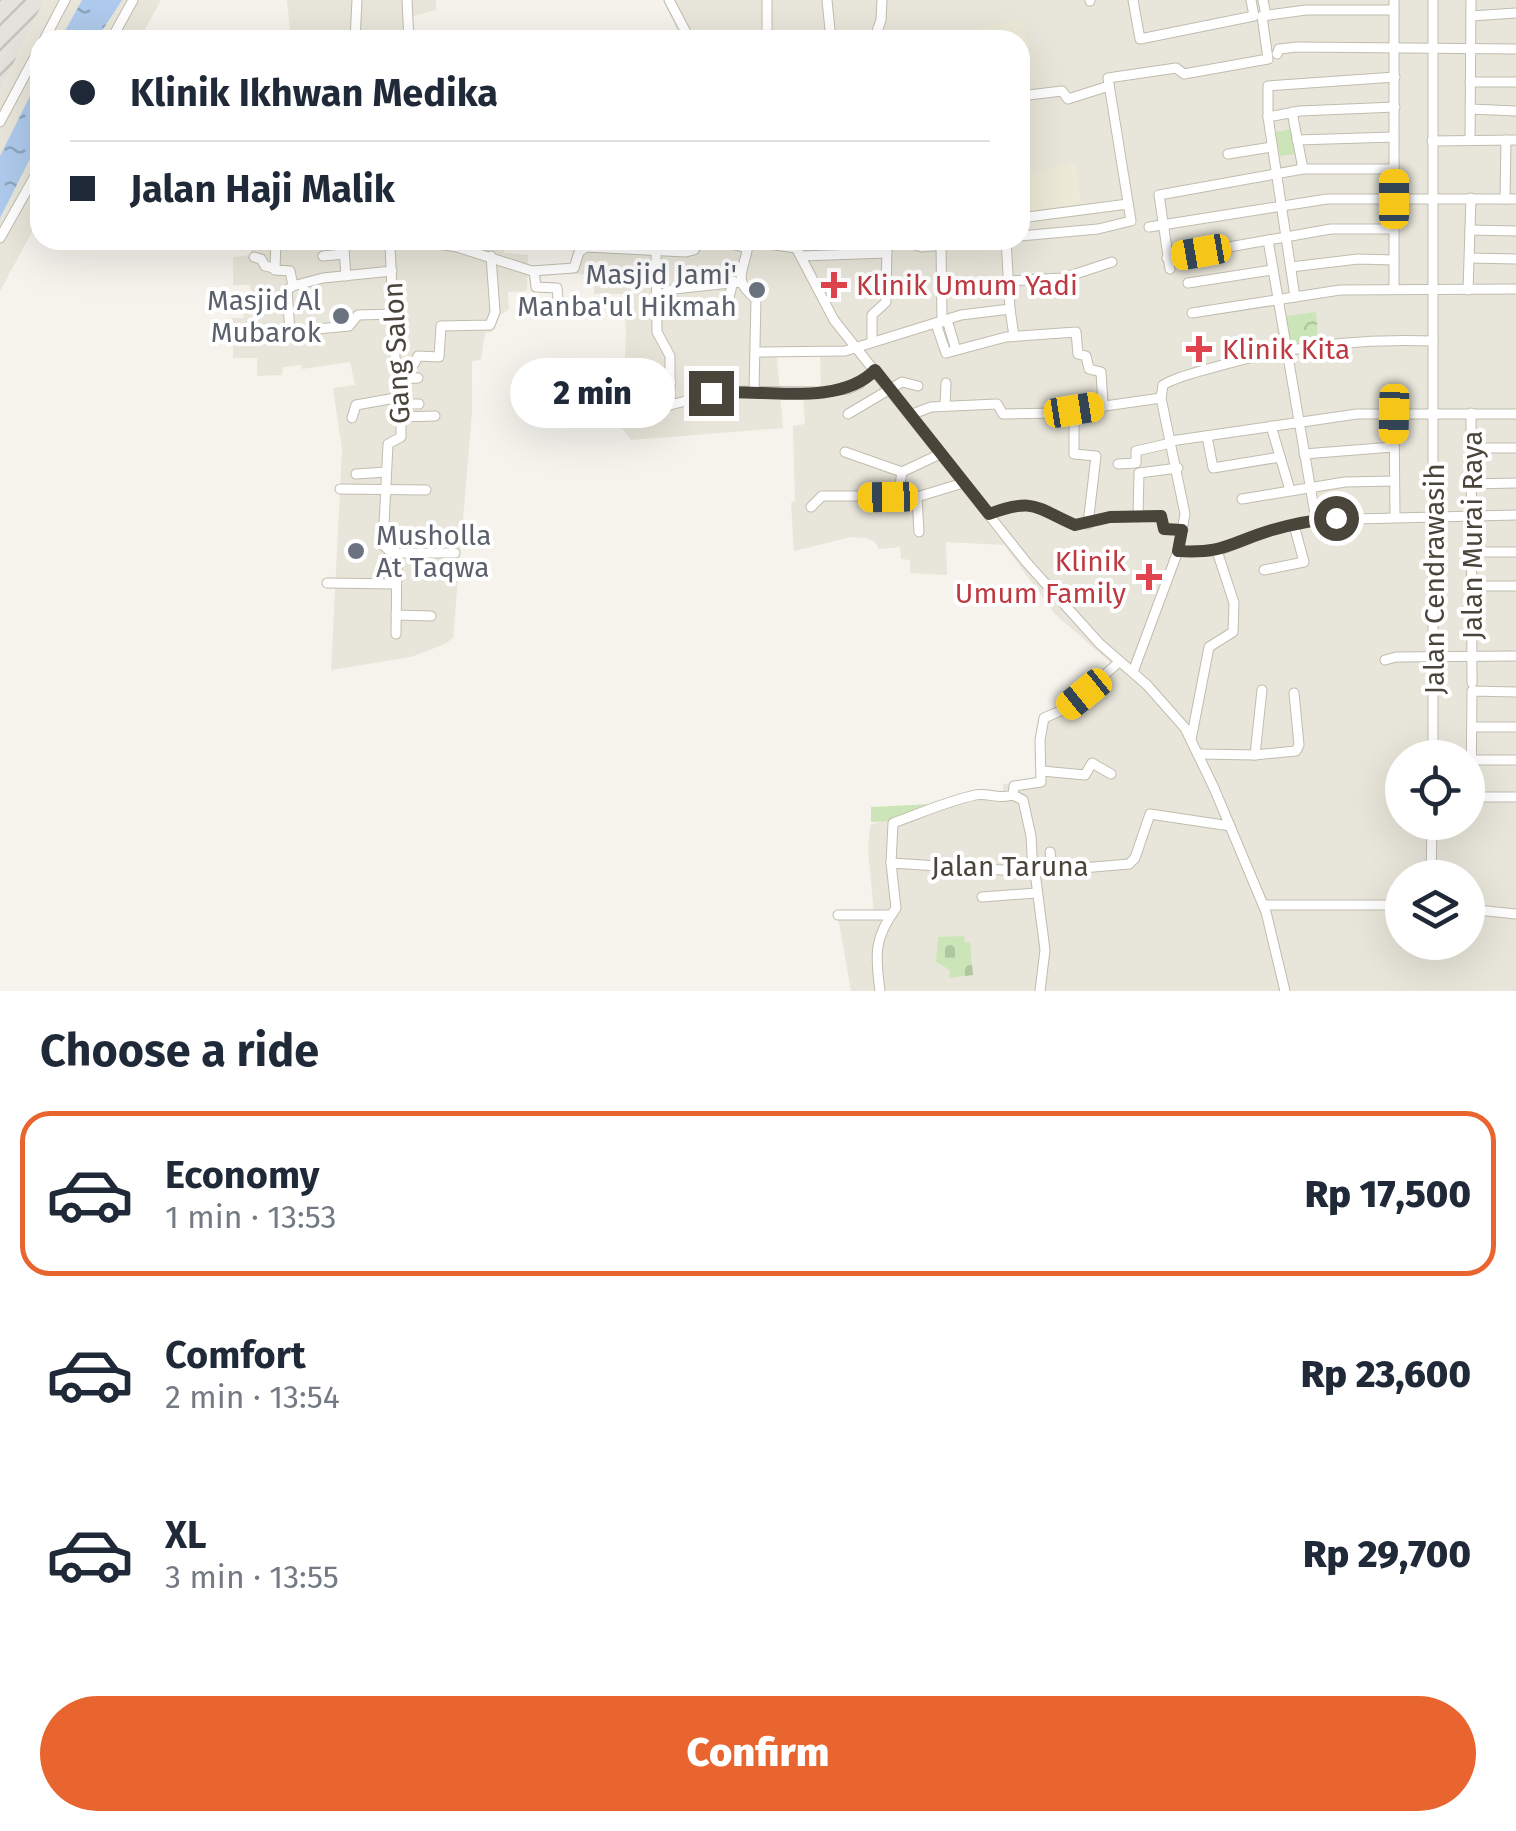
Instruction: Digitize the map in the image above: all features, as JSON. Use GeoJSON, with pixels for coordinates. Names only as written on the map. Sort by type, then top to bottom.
{"type":"FeatureCollection","features":[{"type":"Feature","properties":{"kind":"street"},"geometry":{"type":"LineString","coordinates":[[50,30],[66,0]]}},
{"type":"Feature","properties":{"kind":"street"},"geometry":{"type":"LineString","coordinates":[[116,30],[133,0]]}},
{"type":"Feature","properties":{"kind":"street"},"geometry":{"type":"LineString","coordinates":[[356,30],[357,0]]}},
{"type":"Feature","properties":{"kind":"street"},"geometry":{"type":"LineString","coordinates":[[407,0],[408,30]]}},
{"type":"Feature","properties":{"kind":"street"},"geometry":{"type":"LineString","coordinates":[[669,0],[685,30]]}},
{"type":"Feature","properties":{"kind":"street"},"geometry":{"type":"LineString","coordinates":[[767,0],[767,30]]}},
{"type":"Feature","properties":{"kind":"street"},"geometry":{"type":"LineString","coordinates":[[827,0],[830,30]]}},
{"type":"Feature","properties":{"kind":"street"},"geometry":{"type":"LineString","coordinates":[[877,30],[882,0]]}},
{"type":"Feature","properties":{"kind":"street"},"geometry":{"type":"LineString","coordinates":[[1133,0],[1140,39],[1254,16],[1252,0]]}},
{"type":"Feature","properties":{"kind":"street"},"geometry":{"type":"LineString","coordinates":[[1030,235],[1130,223],[1110,78],[1176,68],[1184,74],[1268,59],[1263,0]]}},
{"type":"Feature","properties":{"kind":"street","name":"Jalan Cendrawasih"},"geometry":{"type":"LineString","coordinates":[[1433,0],[1433,740]]}},
{"type":"Feature","properties":{"kind":"street"},"geometry":{"type":"LineString","coordinates":[[1470,140],[1471,0]]}},
{"type":"Feature","properties":{"kind":"street"},"geometry":{"type":"LineString","coordinates":[[1264,15],[1394,5],[1394,289]]}},
{"type":"Feature","properties":{"kind":"street"},"geometry":{"type":"LineString","coordinates":[[1471,16],[1516,13]]}},
{"type":"Feature","properties":{"kind":"street"},"geometry":{"type":"LineString","coordinates":[[1280,51],[1516,49]]}},
{"type":"Feature","properties":{"kind":"street"},"geometry":{"type":"LineString","coordinates":[[0,122],[30,66]]}},
{"type":"Feature","properties":{"kind":"street"},"geometry":{"type":"LineString","coordinates":[[1294,297],[1268,117],[1268,86],[1394,77]]}},
{"type":"Feature","properties":{"kind":"street"},"geometry":{"type":"LineString","coordinates":[[1470,82],[1516,82]]}},
{"type":"Feature","properties":{"kind":"street"},"geometry":{"type":"LineString","coordinates":[[1030,95],[1062,92],[1068,99],[1109,86]]}},
{"type":"Feature","properties":{"kind":"street"},"geometry":{"type":"LineString","coordinates":[[1268,117],[1292,112],[1395,107]]}},
{"type":"Feature","properties":{"kind":"street"},"geometry":{"type":"LineString","coordinates":[[1470,110],[1516,111]]}},
{"type":"Feature","properties":{"kind":"street"},"geometry":{"type":"LineString","coordinates":[[1292,112],[1303,169]]}},
{"type":"Feature","properties":{"kind":"street"},"geometry":{"type":"LineString","coordinates":[[1297,140],[1394,137]]}},
{"type":"Feature","properties":{"kind":"street"},"geometry":{"type":"LineString","coordinates":[[1149,227],[1327,199],[1511,199],[1511,140],[1432,141]]}},
{"type":"Feature","properties":{"kind":"street"},"geometry":{"type":"LineString","coordinates":[[1228,154],[1272,147]]}},
{"type":"Feature","properties":{"kind":"street"},"geometry":{"type":"LineString","coordinates":[[1394,169],[1303,169],[1157,197],[1169,263],[1332,229],[1394,229]]}},
{"type":"Feature","properties":{"kind":"street"},"geometry":{"type":"LineString","coordinates":[[0,238],[30,184]]}},
{"type":"Feature","properties":{"kind":"street"},"geometry":{"type":"LineString","coordinates":[[1468,290],[1471,198]]}},
{"type":"Feature","properties":{"kind":"street"},"geometry":{"type":"LineString","coordinates":[[1030,217],[1128,204]]}},
{"type":"Feature","properties":{"kind":"street"},"geometry":{"type":"LineString","coordinates":[[1470,230],[1516,230]]}},
{"type":"Feature","properties":{"kind":"street"},"geometry":{"type":"LineString","coordinates":[[1268,240],[1316,520]]}},
{"type":"Feature","properties":{"kind":"street"},"geometry":{"type":"LineString","coordinates":[[274,268],[275,250]]}},
{"type":"Feature","properties":{"kind":"street","name":"Gang Salon"},"geometry":{"type":"LineString","coordinates":[[391,250],[396,364],[405,438],[388,442],[385,489],[383,545],[397,557],[396,634]]}},
{"type":"Feature","properties":{"kind":"street","name":"Gang Salon"},"geometry":{"type":"LineString","coordinates":[[460,250],[534,271]]}},
{"type":"Feature","properties":{"kind":"street"},"geometry":{"type":"LineString","coordinates":[[558,299],[557,288],[535,286],[534,271],[574,268],[582,250]]}},
{"type":"Feature","properties":{"kind":"street"},"geometry":{"type":"LineString","coordinates":[[649,250],[694,250]]}},
{"type":"Feature","properties":{"kind":"street"},"geometry":{"type":"LineString","coordinates":[[728,302],[747,250]]}},
{"type":"Feature","properties":{"kind":"street"},"geometry":{"type":"LineString","coordinates":[[797,250],[820,298],[962,483],[1049,589],[1174,714],[1198,754],[1264,906],[1284,991]]}},
{"type":"Feature","properties":{"kind":"street"},"geometry":{"type":"LineString","coordinates":[[826,250],[887,254]]}},
{"type":"Feature","properties":{"kind":"street"},"geometry":{"type":"LineString","coordinates":[[872,342],[872,315],[886,302],[887,250]]}},
{"type":"Feature","properties":{"kind":"street"},"geometry":{"type":"LineString","coordinates":[[941,250],[941,322],[956,350],[1014,336],[1076,332],[1079,355],[1086,356],[1088,368],[1100,372],[1103,406]]}},
{"type":"Feature","properties":{"kind":"street"},"geometry":{"type":"LineString","coordinates":[[1007,250],[1014,336]]}},
{"type":"Feature","properties":{"kind":"street"},"geometry":{"type":"LineString","coordinates":[[323,256],[344,252],[346,276]]}},
{"type":"Feature","properties":{"kind":"street"},"geometry":{"type":"LineString","coordinates":[[656,252],[658,333],[670,356],[670,405]]}},
{"type":"Feature","properties":{"kind":"street"},"geometry":{"type":"LineString","coordinates":[[396,364],[414,364],[418,356],[440,356],[442,326],[490,325],[496,312],[490,256]]}},
{"type":"Feature","properties":{"kind":"street"},"geometry":{"type":"LineString","coordinates":[[254,257],[264,266],[290,271],[294,286]]}},
{"type":"Feature","properties":{"kind":"street"},"geometry":{"type":"LineString","coordinates":[[1470,258],[1516,258]]}},
{"type":"Feature","properties":{"kind":"street"},"geometry":{"type":"LineString","coordinates":[[1291,267],[1340,260],[1394,260]]}},
{"type":"Feature","properties":{"kind":"street"},"geometry":{"type":"LineString","coordinates":[[1009,281],[1062,278],[1112,262]]}},
{"type":"Feature","properties":{"kind":"street"},"geometry":{"type":"LineString","coordinates":[[1188,284],[1272,270]]}},
{"type":"Feature","properties":{"kind":"street"},"geometry":{"type":"LineString","coordinates":[[290,332],[287,290],[323,278],[392,271]]}},
{"type":"Feature","properties":{"kind":"street"},"geometry":{"type":"LineString","coordinates":[[656,296],[674,289],[737,281]]}},
{"type":"Feature","properties":{"kind":"street"},"geometry":{"type":"LineString","coordinates":[[737,281],[756,299],[754,390]]}},
{"type":"Feature","properties":{"kind":"street"},"geometry":{"type":"LineString","coordinates":[[1192,313],[1340,290],[1516,289]]}},
{"type":"Feature","properties":{"kind":"street"},"geometry":{"type":"LineString","coordinates":[[756,352],[836,352],[960,315],[1010,309]]}},
{"type":"Feature","properties":{"kind":"street"},"geometry":{"type":"LineString","coordinates":[[264,334],[349,326],[358,315],[395,314]]}},
{"type":"Feature","properties":{"kind":"street"},"geometry":{"type":"LineString","coordinates":[[1132,672],[1178,551],[1182,530],[1184,507],[1162,398],[1163,385],[1286,349],[1353,340],[1433,341]]}},
{"type":"Feature","properties":{"kind":"street"},"geometry":{"type":"LineString","coordinates":[[607,404],[670,405],[711,393],[848,389],[875,370]]}},
{"type":"Feature","properties":{"kind":"street"},"geometry":{"type":"LineString","coordinates":[[399,380],[418,378]]}},
{"type":"Feature","properties":{"kind":"street"},"geometry":{"type":"LineString","coordinates":[[626,378],[671,382]]}},
{"type":"Feature","properties":{"kind":"street"},"geometry":{"type":"LineString","coordinates":[[848,414],[905,381],[918,386]]}},
{"type":"Feature","properties":{"kind":"street"},"geometry":{"type":"LineString","coordinates":[[946,383],[946,406]]}},
{"type":"Feature","properties":{"kind":"street"},"geometry":{"type":"LineString","coordinates":[[910,414],[946,406],[997,404],[1002,413],[1022,414],[1162,398]]}},
{"type":"Feature","properties":{"kind":"street"},"geometry":{"type":"LineString","coordinates":[[352,418],[353,408],[362,402],[419,404]]}},
{"type":"Feature","properties":{"kind":"street"},"geometry":{"type":"LineString","coordinates":[[1074,410],[1074,454],[1096,456],[1088,524]]}},
{"type":"Feature","properties":{"kind":"street","name":"Jalan Murai Raya"},"geometry":{"type":"LineString","coordinates":[[1472,412],[1472,740]]}},
{"type":"Feature","properties":{"kind":"street"},"geometry":{"type":"LineString","coordinates":[[1118,464],[1136,464],[1136,451],[1171,442],[1297,421],[1357,414],[1516,414]]}},
{"type":"Feature","properties":{"kind":"street"},"geometry":{"type":"LineString","coordinates":[[1394,414],[1394,516]]}},
{"type":"Feature","properties":{"kind":"street"},"geometry":{"type":"LineString","coordinates":[[401,417],[435,416]]}},
{"type":"Feature","properties":{"kind":"street"},"geometry":{"type":"LineString","coordinates":[[1271,426],[1290,490]]}},
{"type":"Feature","properties":{"kind":"street"},"geometry":{"type":"LineString","coordinates":[[1207,436],[1214,468],[1280,457]]}},
{"type":"Feature","properties":{"kind":"street"},"geometry":{"type":"LineString","coordinates":[[1304,454],[1393,447]]}},
{"type":"Feature","properties":{"kind":"street"},"geometry":{"type":"LineString","coordinates":[[1470,448],[1516,448]]}},
{"type":"Feature","properties":{"kind":"street"},"geometry":{"type":"LineString","coordinates":[[845,452],[902,472],[940,454]]}},
{"type":"Feature","properties":{"kind":"street"},"geometry":{"type":"LineString","coordinates":[[1138,517],[1138,472],[1178,468]]}},
{"type":"Feature","properties":{"kind":"street"},"geometry":{"type":"LineString","coordinates":[[356,474],[386,472]]}},
{"type":"Feature","properties":{"kind":"street"},"geometry":{"type":"LineString","coordinates":[[811,507],[822,496],[891,496],[900,485],[902,472]]}},
{"type":"Feature","properties":{"kind":"street"},"geometry":{"type":"LineString","coordinates":[[1242,499],[1311,487],[1394,480]]}},
{"type":"Feature","properties":{"kind":"street"},"geometry":{"type":"LineString","coordinates":[[918,532],[916,497],[962,483]]}},
{"type":"Feature","properties":{"kind":"street"},"geometry":{"type":"LineString","coordinates":[[1471,484],[1516,483]]}},
{"type":"Feature","properties":{"kind":"street"},"geometry":{"type":"LineString","coordinates":[[340,489],[426,490]]}},
{"type":"Feature","properties":{"kind":"street"},"geometry":{"type":"LineString","coordinates":[[989,514],[1031,505],[1075,525],[1102,518],[1161,516],[1164,529],[1182,530]]}},
{"type":"Feature","properties":{"kind":"street"},"geometry":{"type":"LineString","coordinates":[[1178,551],[1217,551],[1316,520],[1516,515]]}},
{"type":"Feature","properties":{"kind":"street"},"geometry":{"type":"LineString","coordinates":[[1264,570],[1303,562],[1294,525]]}},
{"type":"Feature","properties":{"kind":"street"},"geometry":{"type":"LineString","coordinates":[[1191,740],[1209,647],[1232,632],[1234,603],[1217,551]]}},
{"type":"Feature","properties":{"kind":"street"},"geometry":{"type":"LineString","coordinates":[[392,552],[455,554]]}},
{"type":"Feature","properties":{"kind":"street"},"geometry":{"type":"LineString","coordinates":[[1471,552],[1516,552]]}},
{"type":"Feature","properties":{"kind":"street"},"geometry":{"type":"LineString","coordinates":[[327,583],[396,584]]}},
{"type":"Feature","properties":{"kind":"street"},"geometry":{"type":"LineString","coordinates":[[1471,586],[1516,586]]}},
{"type":"Feature","properties":{"kind":"street"},"geometry":{"type":"LineString","coordinates":[[396,615],[431,616]]}},
{"type":"Feature","properties":{"kind":"street"},"geometry":{"type":"LineString","coordinates":[[1385,660],[1396,656],[1516,656]]}},
{"type":"Feature","properties":{"kind":"street"},"geometry":{"type":"LineString","coordinates":[[1013,794],[1014,786],[1041,782],[1044,718],[1067,708],[1119,662]]}},
{"type":"Feature","properties":{"kind":"street"},"geometry":{"type":"LineString","coordinates":[[1472,687],[1516,692]]}},
{"type":"Feature","properties":{"kind":"street"},"geometry":{"type":"LineString","coordinates":[[1255,755],[1262,690]]}},
{"type":"Feature","properties":{"kind":"street"},"geometry":{"type":"LineString","coordinates":[[1198,754],[1291,753],[1298,748],[1294,693]]}},
{"type":"Feature","properties":{"kind":"street"},"geometry":{"type":"LineString","coordinates":[[1472,727],[1516,727]]}},
{"type":"Feature","properties":{"kind":"street"},"geometry":{"type":"LineString","coordinates":[[1485,760],[1516,760]]}},
{"type":"Feature","properties":{"kind":"street"},"geometry":{"type":"LineString","coordinates":[[1042,771],[1087,775],[1092,763],[1111,774]]}},
{"type":"Feature","properties":{"kind":"street"},"geometry":{"type":"LineString","coordinates":[[890,863],[893,823],[930,811],[936,804],[981,793],[998,798],[1013,794],[1023,800],[1032,836],[1045,950],[1040,991]]}},
{"type":"Feature","properties":{"kind":"street"},"geometry":{"type":"LineString","coordinates":[[1485,797],[1516,797]]}},
{"type":"Feature","properties":{"kind":"street","name":"Jalan Taruna"},"geometry":{"type":"LineString","coordinates":[[880,991],[878,943],[888,916],[896,908],[890,863],[1034,872],[1133,862],[1150,814],[1230,826]]}},
{"type":"Feature","properties":{"kind":"street"},"geometry":{"type":"LineString","coordinates":[[1050,852],[1054,870]]}},
{"type":"Feature","properties":{"kind":"street"},"geometry":{"type":"LineString","coordinates":[[982,898],[1036,892]]}},
{"type":"Feature","properties":{"kind":"street"},"geometry":{"type":"LineString","coordinates":[[1264,906],[1385,905]]}},
{"type":"Feature","properties":{"kind":"street"},"geometry":{"type":"LineString","coordinates":[[1485,911],[1516,914]]}},
{"type":"Feature","properties":{"kind":"street"},"geometry":{"type":"LineString","coordinates":[[838,915],[888,916]]}},
{"type":"Feature","properties":{"kind":"shaded area"},"geometry":{"type":"Polygon","coordinates":[[[0,0],[44,0],[0,91],[0,0]]]}},
{"type":"Feature","properties":{"kind":"shaded area"},"geometry":{"type":"Polygon","coordinates":[[[44,0],[161,0],[144,30],[30,30],[30,236],[0,291],[0,91],[44,0]]]}},
{"type":"Feature","properties":{"kind":"shaded area"},"geometry":{"type":"Polygon","coordinates":[[[287,0],[436,0],[436,10],[410,17],[410,30],[290,30],[287,0]]]}},
{"type":"Feature","properties":{"kind":"shaded area"},"geometry":{"type":"Polygon","coordinates":[[[663,0],[1516,0],[1516,991],[851,991],[838,917],[874,913],[868,850],[870,825],[982,792],[1003,796],[1003,784],[1037,782],[1036,737],[1041,717],[1055,713],[1113,665],[1055,614],[1004,545],[946,542],[947,575],[910,573],[910,560],[901,559],[900,547],[879,549],[874,541],[865,538],[851,537],[794,551],[793,426],[805,424],[803,397],[821,396],[820,354],[777,357],[783,428],[631,440],[622,428],[624,294],[594,294],[594,275],[576,274],[580,250],[1030,250],[1030,30],[677,30],[663,0]]]}},
{"type":"Feature","properties":{"kind":"shaded area"},"geometry":{"type":"Polygon","coordinates":[[[1022,21],[1024,30],[967,30],[1022,21]]]}},
{"type":"Feature","properties":{"kind":"shaded area"},"geometry":{"type":"Polygon","coordinates":[[[1075,164],[1082,207],[1030,215],[1030,171],[1075,164]]]}},
{"type":"Feature","properties":{"kind":"shaded area"},"geometry":{"type":"Polygon","coordinates":[[[251,250],[464,250],[476,254],[476,250],[504,250],[528,255],[527,291],[508,292],[509,309],[492,321],[492,332],[485,333],[481,360],[472,361],[472,413],[453,638],[445,644],[411,657],[331,670],[342,449],[333,388],[355,385],[350,362],[302,369],[301,365],[283,367],[282,375],[257,376],[257,358],[233,358],[232,318],[244,318],[242,303],[253,301],[250,285],[233,285],[233,257],[251,255],[251,250]]]}},
{"type":"Feature","properties":{"kind":"green space"},"geometry":{"type":"Polygon","coordinates":[[[1291,129],[1296,154],[1280,156],[1275,132],[1291,129]]]}},
{"type":"Feature","properties":{"kind":"green space"},"geometry":{"type":"Polygon","coordinates":[[[1316,312],[1318,340],[1291,344],[1285,316],[1316,312]]]}},
{"type":"Feature","properties":{"kind":"green space"},"geometry":{"type":"Polygon","coordinates":[[[933,804],[894,821],[871,822],[871,807],[933,804]]]}},
{"type":"Feature","properties":{"kind":"green space"},"geometry":{"type":"Polygon","coordinates":[[[964,936],[965,943],[970,942],[973,975],[949,978],[950,970],[936,962],[938,937],[964,936]]]}},
{"type":"Feature","properties":{"kind":"water"},"geometry":{"type":"Polygon","coordinates":[[[82,0],[122,0],[102,30],[66,30],[82,0]]]}},
{"type":"Feature","properties":{"kind":"water"},"geometry":{"type":"Polygon","coordinates":[[[30,96],[30,159],[0,218],[0,156],[30,96]]]}},
{"type":"Feature","properties":{"kind":"place","name":"Klinik Umum Yadi"},"geometry":{"type":"Point","coordinates":[834,285]}},
{"type":"Feature","properties":{"kind":"place","name":"Masjid Jami' Manba'ul Hikmah"},"geometry":{"type":"Point","coordinates":[757,290]}},
{"type":"Feature","properties":{"kind":"place","name":"Masjid Al Mubarok"},"geometry":{"type":"Point","coordinates":[341,316]}},
{"type":"Feature","properties":{"kind":"place","name":"Klinik Kita"},"geometry":{"type":"Point","coordinates":[1199,349]}},
{"type":"Feature","properties":{"kind":"place","name":"Musholla At Taqwa"},"geometry":{"type":"Point","coordinates":[356,551]}},
{"type":"Feature","properties":{"kind":"place","name":"Klinik Umum Family"},"geometry":{"type":"Point","coordinates":[1149,577]}},
{"type":"Feature","properties":{"kind":"route"},"geometry":{"type":"LineString","coordinates":[[711,393],[848,389],[875,370],[989,514],[1031,505],[1075,525],[1110,517],[1161,516],[1164,529],[1182,530],[1178,551],[1198,552],[1227,549],[1272,530],[1336,518]]}}]}
